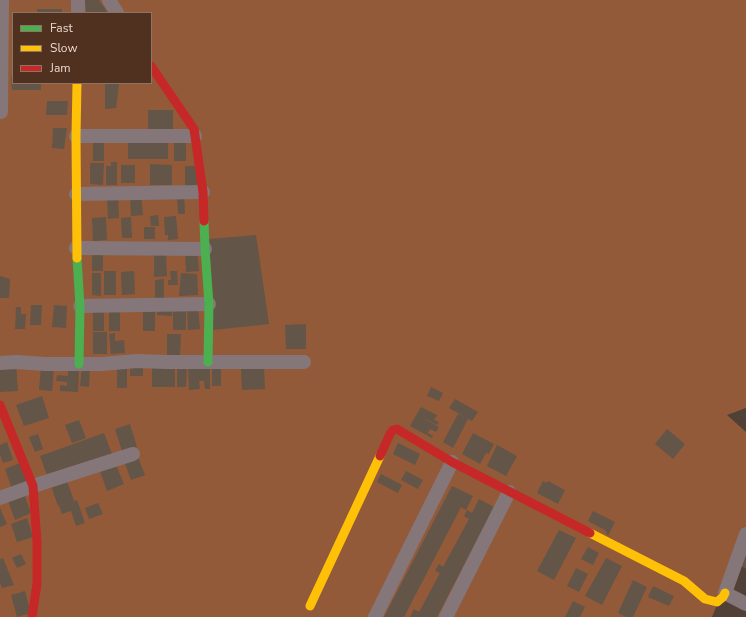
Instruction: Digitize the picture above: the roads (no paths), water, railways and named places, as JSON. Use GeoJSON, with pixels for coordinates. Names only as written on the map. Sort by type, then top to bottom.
{"type":"FeatureCollection","features":[{"type":"Feature","properties":{"kind":"street"},"geometry":{"type":"LineString","coordinates":[[0,112],[2,0]]}},
{"type":"Feature","properties":{"kind":"street"},"geometry":{"type":"LineString","coordinates":[[78,0],[78,12]]}},
{"type":"Feature","properties":{"kind":"street"},"geometry":{"type":"LineString","coordinates":[[109,0],[116,12]]}},
{"type":"Feature","properties":{"kind":"street"},"geometry":{"type":"LineString","coordinates":[[152,67],[194,129],[203,192],[209,304],[208,362]]}},
{"type":"Feature","properties":{"kind":"street"},"geometry":{"type":"LineString","coordinates":[[76,84],[76,248],[80,306],[79,364]]}},
{"type":"Feature","properties":{"kind":"street"},"geometry":{"type":"LineString","coordinates":[[76,136],[195,136]]}},
{"type":"Feature","properties":{"kind":"street"},"geometry":{"type":"LineString","coordinates":[[76,194],[203,192]]}},
{"type":"Feature","properties":{"kind":"street"},"geometry":{"type":"LineString","coordinates":[[76,248],[205,249]]}},
{"type":"Feature","properties":{"kind":"street"},"geometry":{"type":"LineString","coordinates":[[80,306],[209,304]]}},
{"type":"Feature","properties":{"kind":"street"},"geometry":{"type":"LineString","coordinates":[[0,362],[101,364],[137,361],[304,362]]}},
{"type":"Feature","properties":{"kind":"street"},"geometry":{"type":"LineString","coordinates":[[0,405],[32,486],[37,542],[37,584],[32,617]]}},
{"type":"Feature","properties":{"kind":"street"},"geometry":{"type":"LineString","coordinates":[[310,606],[393,430],[397,430],[452,462],[509,492],[684,581],[705,599],[717,602],[723,597],[746,534]]}},
{"type":"Feature","properties":{"kind":"street"},"geometry":{"type":"LineString","coordinates":[[0,498],[32,486],[133,454]]}},
{"type":"Feature","properties":{"kind":"street"},"geometry":{"type":"LineString","coordinates":[[375,617],[452,462]]}},
{"type":"Feature","properties":{"kind":"street"},"geometry":{"type":"LineString","coordinates":[[446,617],[509,492]]}},
{"type":"Feature","properties":{"kind":"street"},"geometry":{"type":"LineString","coordinates":[[725,593],[746,604]]}}]}
